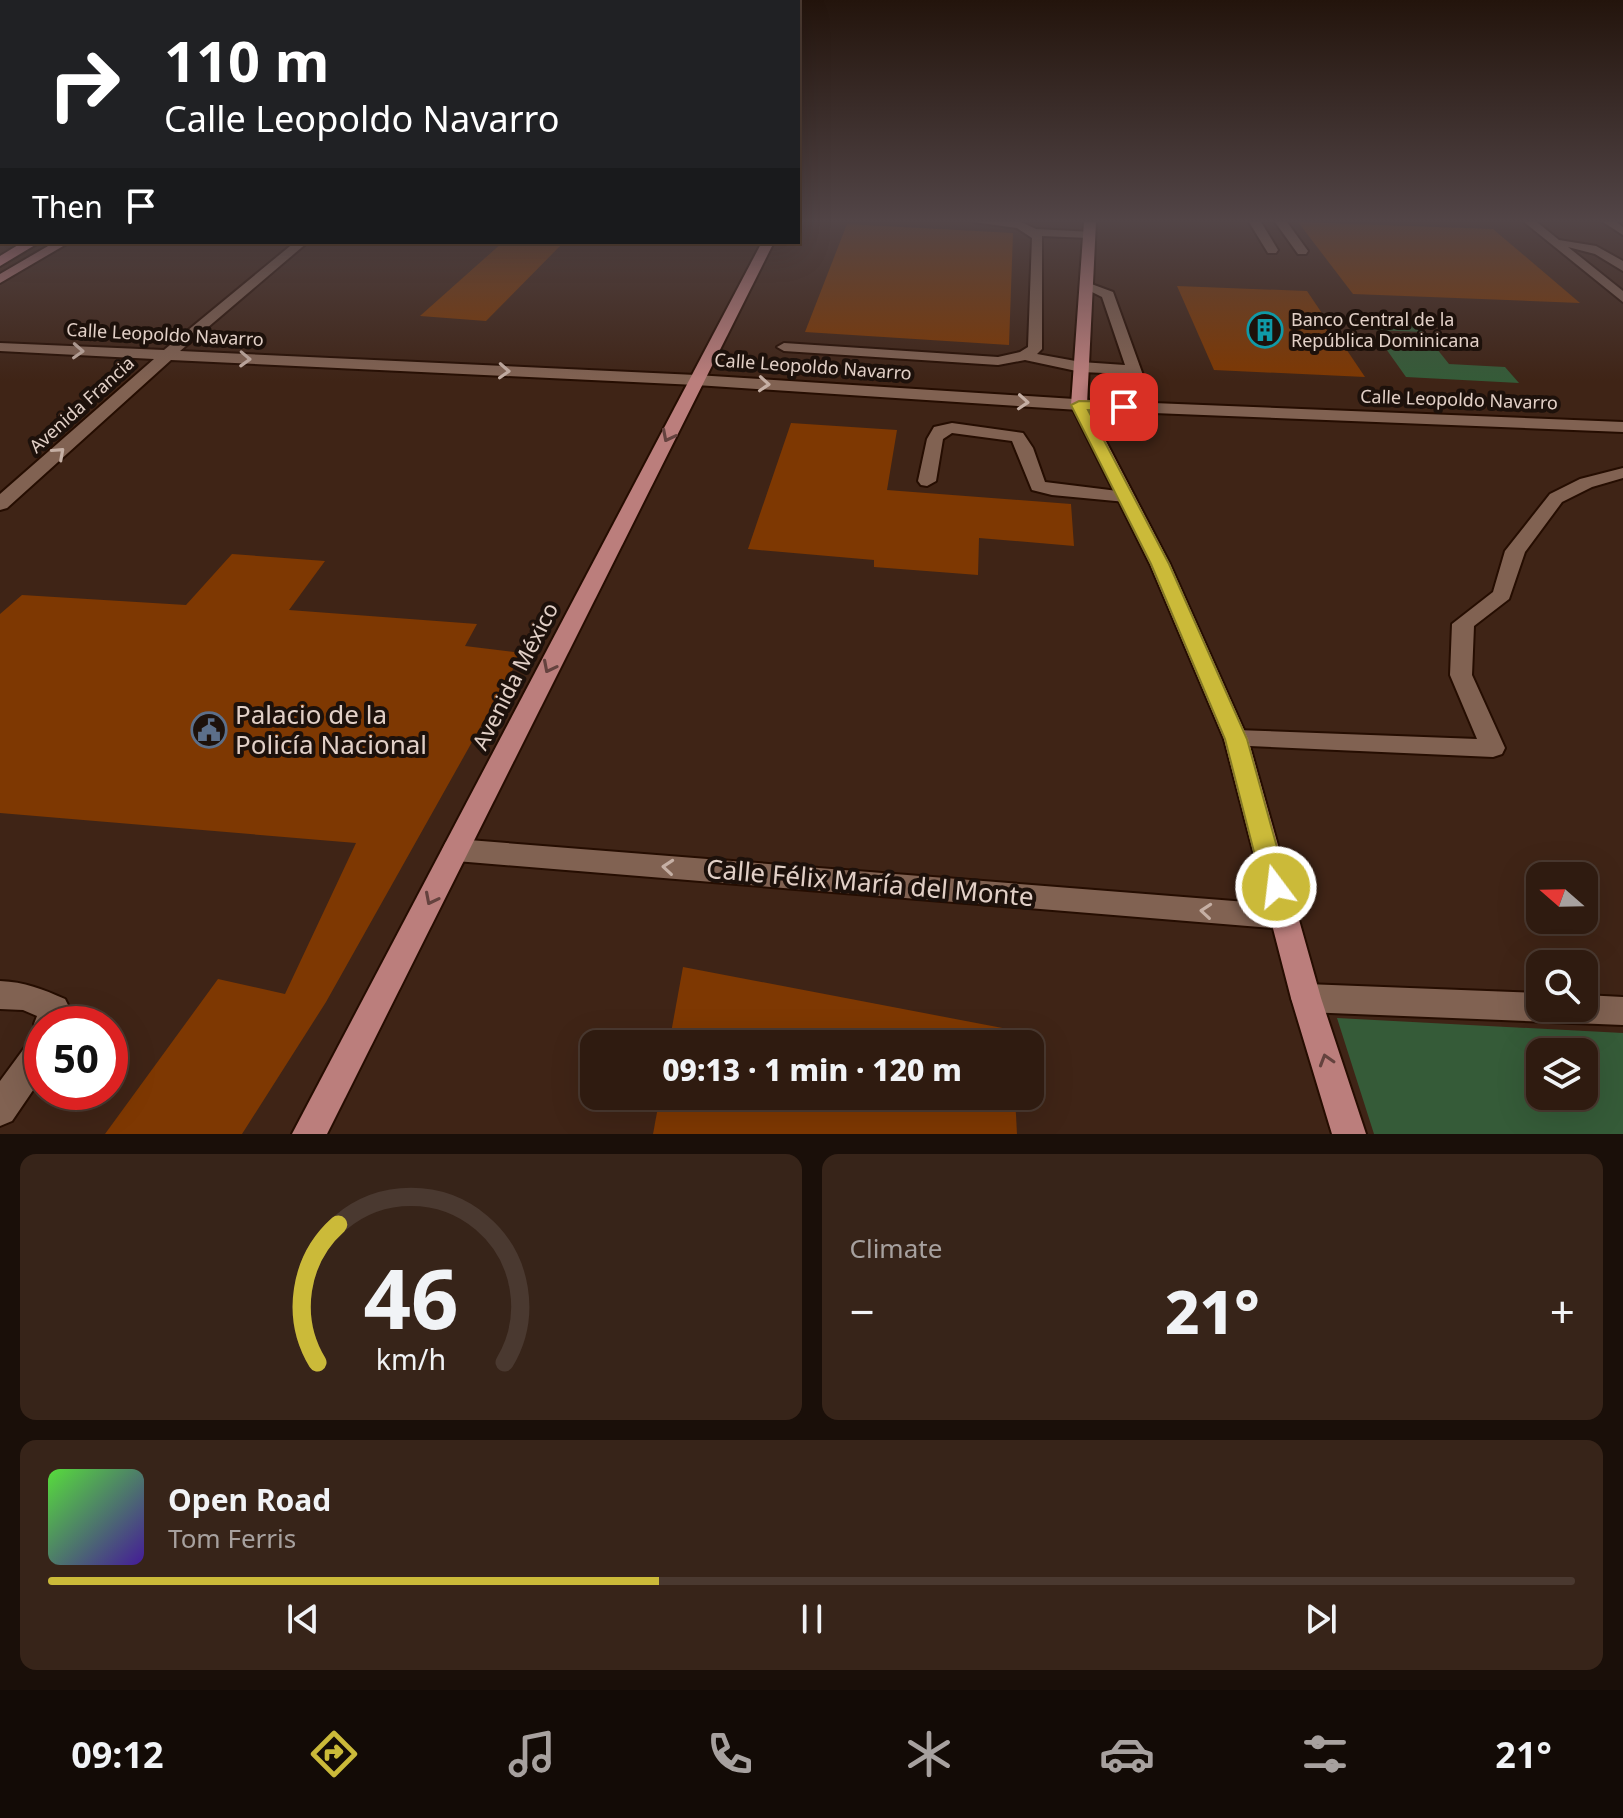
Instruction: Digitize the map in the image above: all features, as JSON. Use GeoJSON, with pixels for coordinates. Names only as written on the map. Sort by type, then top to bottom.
{"type":"FeatureCollection","features":[{"type":"Feature","properties":{"kind":"main road","name":"Avenida México"},"geometry":{"type":"LineString","coordinates":[[309,1134],[751,275]]}},
{"type":"Feature","properties":{"kind":"main road"},"geometry":{"type":"LineString","coordinates":[[1087,275],[1079,405],[1160,564],[1236,739],[1306,998],[1349,1134]]}},
{"type":"Feature","properties":{"kind":"street","name":"Avenida Francia"},"geometry":{"type":"LineString","coordinates":[[0,504],[167,355],[263,275]]}},
{"type":"Feature","properties":{"kind":"street"},"geometry":{"type":"LineString","coordinates":[[1025,356],[1035,349],[1037,275]]}},
{"type":"Feature","properties":{"kind":"street"},"geometry":{"type":"LineString","coordinates":[[1597,275],[1619,292]]}},
{"type":"Feature","properties":{"kind":"street"},"geometry":{"type":"LineString","coordinates":[[1086,286],[1108,295],[1147,408]]}},
{"type":"Feature","properties":{"kind":"street","name":"Calle Leopoldo Navarro"},"geometry":{"type":"LineString","coordinates":[[0,347],[696,380],[1079,405],[1623,427]]}},
{"type":"Feature","properties":{"kind":"street"},"geometry":{"type":"LineString","coordinates":[[784,347],[998,361],[1025,356],[1081,367],[1134,370]]}},
{"type":"Feature","properties":{"kind":"street"},"geometry":{"type":"LineString","coordinates":[[927,481],[935,439],[940,431],[952,428],[1017,437],[1024,445],[1031,475],[1038,486],[1126,497]]}},
{"type":"Feature","properties":{"kind":"street"},"geometry":{"type":"LineString","coordinates":[[1236,739],[1493,748],[1461,675],[1463,624],[1502,595],[1515,551],[1556,498],[1586,483],[1623,473]]}},
{"type":"Feature","properties":{"kind":"street","name":"Calle Félix María del Monte"},"geometry":{"type":"LineString","coordinates":[[456,850],[1284,917]]}},
{"type":"Feature","properties":{"kind":"street"},"geometry":{"type":"LineString","coordinates":[[0,995],[25,996],[47,1006]]}},
{"type":"Feature","properties":{"kind":"street"},"geometry":{"type":"LineString","coordinates":[[1306,998],[1623,1011]]}},
{"type":"Feature","properties":{"kind":"street"},"geometry":{"type":"LineString","coordinates":[[0,1109],[24,1075]]}},
{"type":"Feature","properties":{"kind":"green space"},"geometry":{"type":"Polygon","coordinates":[[[1362,316],[1410,318],[1422,332],[1373,330],[1362,316]]]}},
{"type":"Feature","properties":{"kind":"green space"},"geometry":{"type":"Polygon","coordinates":[[[1384,346],[1437,349],[1449,364],[1505,367],[1519,383],[1406,377],[1384,346]]]}},
{"type":"Feature","properties":{"kind":"green space"},"geometry":{"type":"Polygon","coordinates":[[[1337,1018],[1623,1033],[1623,1134],[1374,1134],[1337,1018]]]}},
{"type":"Feature","properties":{"kind":"building"},"geometry":{"type":"Polygon","coordinates":[[[466,275],[531,275],[486,321],[420,316],[466,275]]]}},
{"type":"Feature","properties":{"kind":"building"},"geometry":{"type":"Polygon","coordinates":[[[827,275],[1012,275],[1009,345],[805,332],[827,275]]]}},
{"type":"Feature","properties":{"kind":"building"},"geometry":{"type":"Polygon","coordinates":[[[1338,275],[1547,275],[1580,303],[1353,294],[1338,275]]]}},
{"type":"Feature","properties":{"kind":"building","name":"Banco Central de la República Dominicana"},"geometry":{"type":"Polygon","coordinates":[[[1177,286],[1307,291],[1365,377],[1214,370],[1177,286]]]}},
{"type":"Feature","properties":{"kind":"building"},"geometry":{"type":"Polygon","coordinates":[[[791,423],[897,430],[887,490],[1071,504],[1074,546],[979,538],[978,575],[874,567],[874,560],[748,549],[791,423]]]}},
{"type":"Feature","properties":{"kind":"building","name":"Palacio de la Policía Nacional"},"geometry":{"type":"Polygon","coordinates":[[[232,554],[325,561],[289,610],[477,624],[465,646],[522,653],[326,1002],[242,1134],[105,1134],[122,1110],[128,1110],[128,1102],[218,979],[285,994],[356,843],[0,813],[0,614],[22,595],[186,605],[232,554]]]}},
{"type":"Feature","properties":{"kind":"building"},"geometry":{"type":"Polygon","coordinates":[[[683,967],[1013,1030],[672,1030],[683,967]]]}},
{"type":"Feature","properties":{"kind":"building"},"geometry":{"type":"Polygon","coordinates":[[[657,1110],[1016,1110],[1017,1134],[653,1134],[657,1110]]]}},
{"type":"Feature","properties":{"kind":"place","name":"Banco Central de la República Dominicana"},"geometry":{"type":"Point","coordinates":[1265,330]}},
{"type":"Feature","properties":{"kind":"place","name":"Palacio de la Policía Nacional"},"geometry":{"type":"Point","coordinates":[209,730]}},
{"type":"Feature","properties":{"kind":"route"},"geometry":{"type":"LineString","coordinates":[[1124,407],[1079,405],[1160,564],[1236,739],[1276,887]]}}]}
